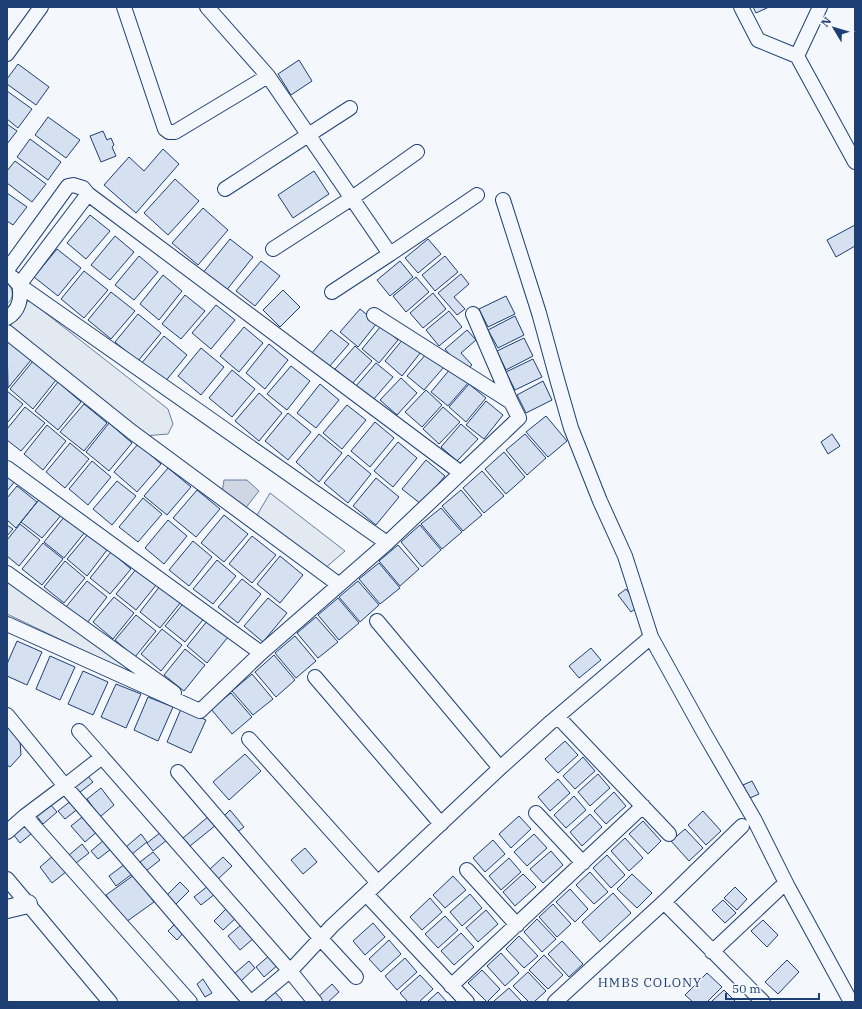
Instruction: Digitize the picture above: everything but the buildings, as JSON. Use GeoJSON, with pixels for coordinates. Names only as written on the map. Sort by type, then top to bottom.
{"type":"FeatureCollection","features":[{"type":"Feature","properties":{"kind":"main road"},"geometry":{"type":"LineString","coordinates":[[7,909],[28,904]]}},
{"type":"Feature","properties":{"kind":"street"},"geometry":{"type":"LineString","coordinates":[[7,54],[42,7]]}},
{"type":"Feature","properties":{"kind":"street"},"geometry":{"type":"LineString","coordinates":[[124,7],[165,129],[169,132],[176,132],[268,76]]}},
{"type":"Feature","properties":{"kind":"street"},"geometry":{"type":"LineString","coordinates":[[208,7],[268,76],[390,254]]}},
{"type":"Feature","properties":{"kind":"street"},"geometry":{"type":"LineString","coordinates":[[741,7],[758,40],[797,56],[855,162]]}},
{"type":"Feature","properties":{"kind":"street"},"geometry":{"type":"LineString","coordinates":[[797,56],[820,7]]}},
{"type":"Feature","properties":{"kind":"street"},"geometry":{"type":"LineString","coordinates":[[225,189],[350,108]]}},
{"type":"Feature","properties":{"kind":"street"},"geometry":{"type":"LineString","coordinates":[[273,249],[352,198],[417,152]]}},
{"type":"Feature","properties":{"kind":"street"},"geometry":{"type":"LineString","coordinates":[[7,270],[68,186],[73,185],[83,188],[88,194],[461,473]]}},
{"type":"Feature","properties":{"kind":"street"},"geometry":{"type":"LineString","coordinates":[[19,285],[88,194]]}},
{"type":"Feature","properties":{"kind":"street"},"geometry":{"type":"LineString","coordinates":[[332,292],[477,196]]}},
{"type":"Feature","properties":{"kind":"street"},"geometry":{"type":"LineString","coordinates":[[503,200],[539,313],[571,428],[600,501],[625,556],[651,637],[754,819],[787,885],[851,1002]]}},
{"type":"Feature","properties":{"kind":"street"},"geometry":{"type":"LineString","coordinates":[[7,274],[14,278],[19,285],[387,543]]}},
{"type":"Feature","properties":{"kind":"street"},"geometry":{"type":"LineString","coordinates":[[7,318],[12,315],[17,308],[21,292],[19,285]]}},
{"type":"Feature","properties":{"kind":"street"},"geometry":{"type":"LineString","coordinates":[[200,711],[261,653],[338,584],[387,543],[519,418],[473,314]]}},
{"type":"Feature","properties":{"kind":"street"},"geometry":{"type":"LineString","coordinates":[[374,315],[511,402]]}},
{"type":"Feature","properties":{"kind":"street"},"geometry":{"type":"LineString","coordinates":[[7,332],[132,432],[338,584]]}},
{"type":"Feature","properties":{"kind":"street"},"geometry":{"type":"LineString","coordinates":[[7,468],[261,653]]}},
{"type":"Feature","properties":{"kind":"street"},"geometry":{"type":"LineString","coordinates":[[7,573],[200,711]]}},
{"type":"Feature","properties":{"kind":"street"},"geometry":{"type":"LineString","coordinates":[[377,621],[500,768]]}},
{"type":"Feature","properties":{"kind":"street"},"geometry":{"type":"LineString","coordinates":[[7,624],[200,711]]}},
{"type":"Feature","properties":{"kind":"street"},"geometry":{"type":"LineString","coordinates":[[7,715],[65,786],[251,1002],[290,971],[366,894],[500,768],[558,716],[651,637]]}},
{"type":"Feature","properties":{"kind":"street"},"geometry":{"type":"LineString","coordinates":[[315,677],[441,824]]}},
{"type":"Feature","properties":{"kind":"street"},"geometry":{"type":"LineString","coordinates":[[558,716],[669,834]]}},
{"type":"Feature","properties":{"kind":"street"},"geometry":{"type":"LineString","coordinates":[[79,731],[290,971],[315,1002]]}},
{"type":"Feature","properties":{"kind":"street"},"geometry":{"type":"LineString","coordinates":[[249,739],[378,883]]}},
{"type":"Feature","properties":{"kind":"street"},"geometry":{"type":"LineString","coordinates":[[7,832],[25,816],[102,757]]}},
{"type":"Feature","properties":{"kind":"street"},"geometry":{"type":"LineString","coordinates":[[178,772],[321,939],[356,976]]}},
{"type":"Feature","properties":{"kind":"street"},"geometry":{"type":"LineString","coordinates":[[451,986],[643,806]]}},
{"type":"Feature","properties":{"kind":"street"},"geometry":{"type":"LineString","coordinates":[[536,813],[583,863]]}},
{"type":"Feature","properties":{"kind":"street"},"geometry":{"type":"LineString","coordinates":[[25,816],[190,1002]]}},
{"type":"Feature","properties":{"kind":"street"},"geometry":{"type":"LineString","coordinates":[[558,1001],[664,902],[742,826]]}},
{"type":"Feature","properties":{"kind":"street"},"geometry":{"type":"LineString","coordinates":[[467,870],[517,925]]}},
{"type":"Feature","properties":{"kind":"street"},"geometry":{"type":"LineString","coordinates":[[7,879],[110,1002]]}},
{"type":"Feature","properties":{"kind":"street"},"geometry":{"type":"LineString","coordinates":[[712,952],[780,888]]}},
{"type":"Feature","properties":{"kind":"street"},"geometry":{"type":"LineString","coordinates":[[366,894],[467,1002]]}},
{"type":"Feature","properties":{"kind":"street"},"geometry":{"type":"LineString","coordinates":[[664,902],[763,1002]]}},
{"type":"Feature","properties":{"kind":"shaded area"},"geometry":{"type":"Polygon","coordinates":[[[7,283],[12,290],[12,296],[10,302],[7,304],[7,283]]]}},
{"type":"Feature","properties":{"kind":"shaded area"},"geometry":{"type":"Polygon","coordinates":[[[29,300],[168,409],[173,424],[168,434],[144,436],[7,327],[29,300]]]}},
{"type":"Feature","properties":{"kind":"shaded area"},"geometry":{"type":"Polygon","coordinates":[[[224,480],[247,480],[259,491],[244,510],[222,493],[224,480]]]}},
{"type":"Feature","properties":{"kind":"shaded area"},"geometry":{"type":"Polygon","coordinates":[[[270,493],[345,551],[317,575],[253,522],[270,493]]]}},
{"type":"Feature","properties":{"kind":"shaded area"},"geometry":{"type":"Polygon","coordinates":[[[7,572],[141,678],[7,614],[7,572]]]}},
{"type":"Feature","properties":{"kind":"district","name":"HMBS COLONY"},"geometry":{"type":"Point","coordinates":[650,982]}}]}
